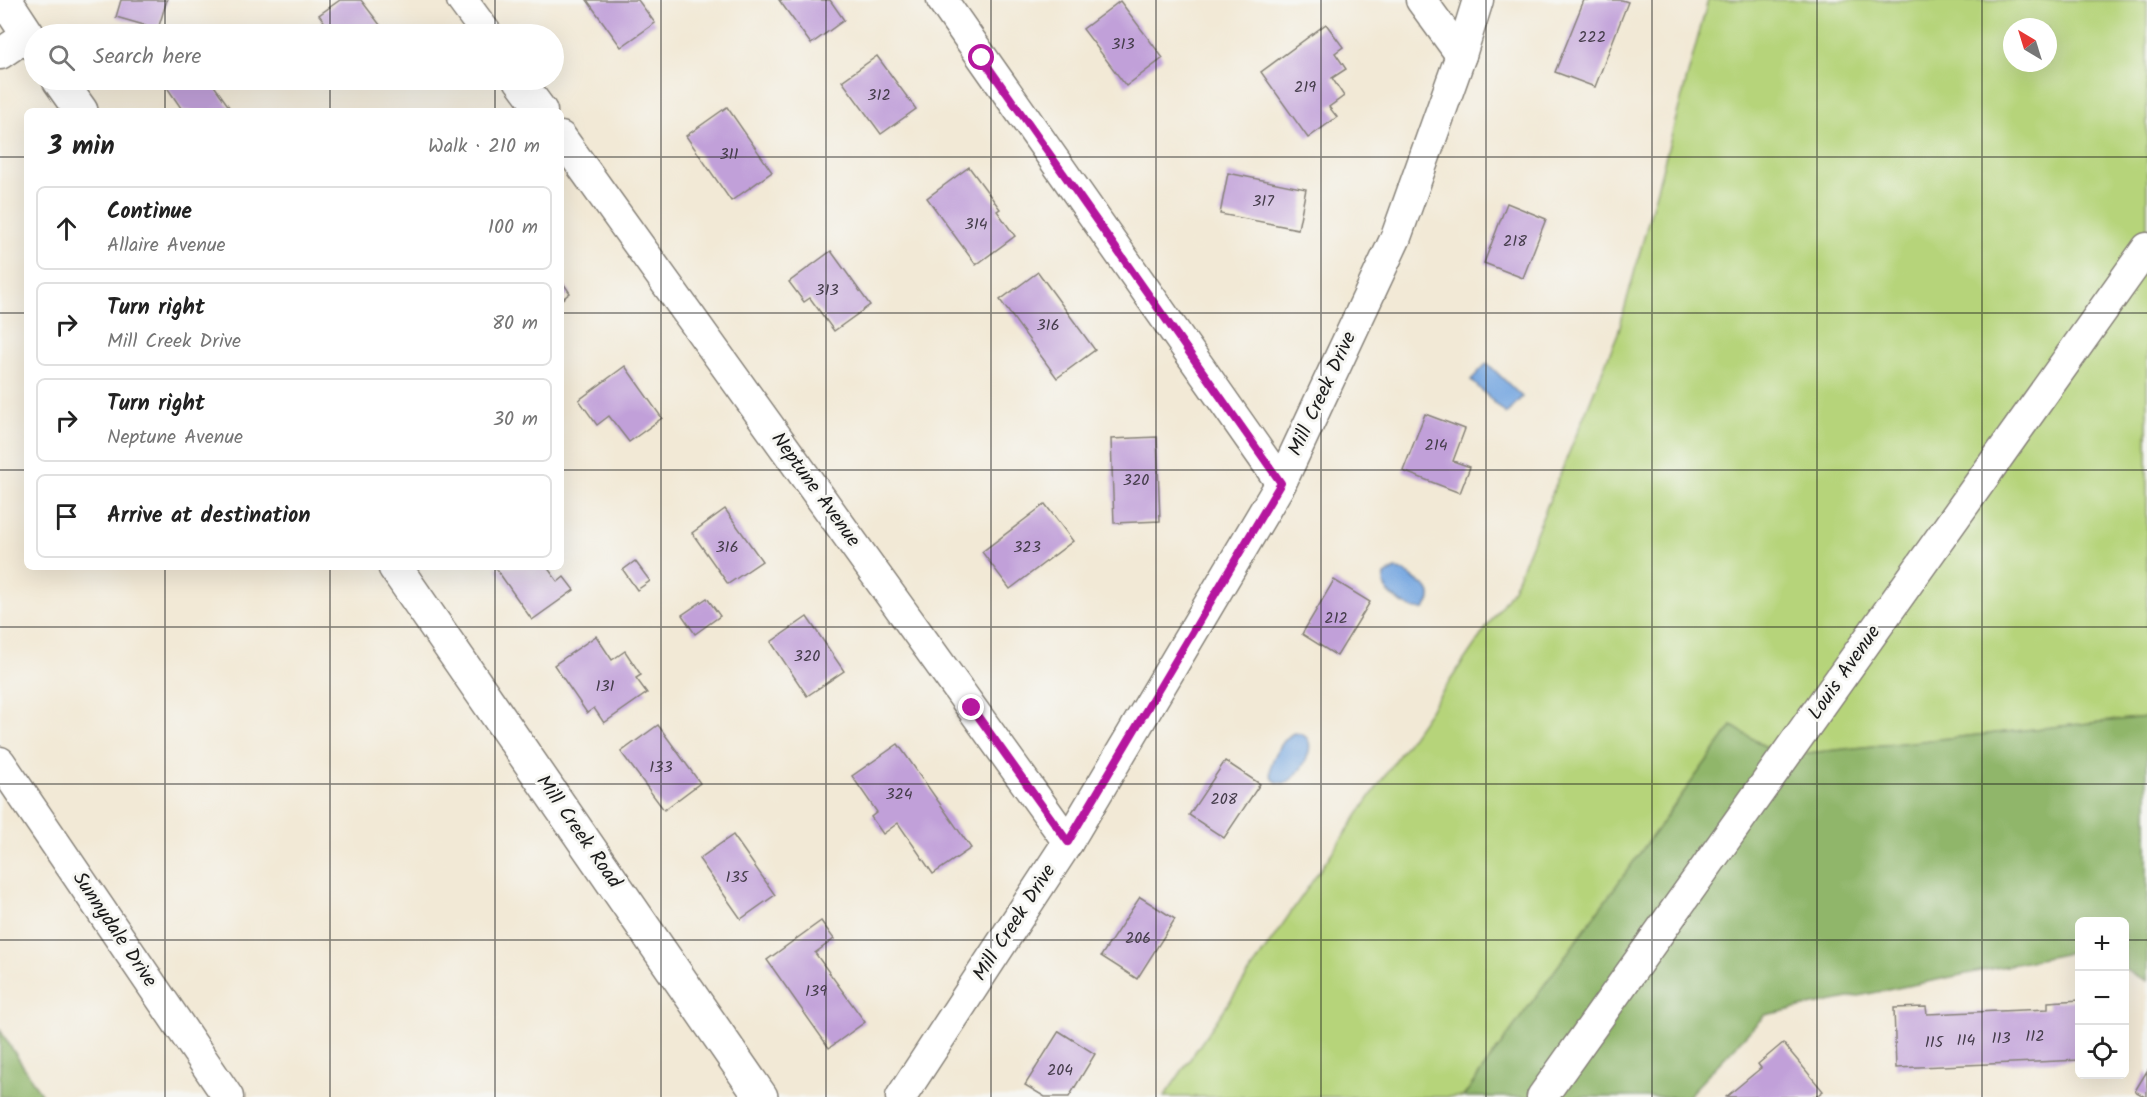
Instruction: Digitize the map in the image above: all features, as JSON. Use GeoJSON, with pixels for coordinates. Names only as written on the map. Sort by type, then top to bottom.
{"type":"FeatureCollection","features":[{"type":"Feature","properties":{"kind":"street"},"geometry":{"type":"LineString","coordinates":[[5,0],[24,28]]}},
{"type":"Feature","properties":{"kind":"street"},"geometry":{"type":"LineString","coordinates":[[462,0],[480,24]]}},
{"type":"Feature","properties":{"kind":"street"},"geometry":{"type":"LineString","coordinates":[[942,0],[1281,483]]}},
{"type":"Feature","properties":{"kind":"street"},"geometry":{"type":"LineString","coordinates":[[1420,0],[1461,55]]}},
{"type":"Feature","properties":{"kind":"street","name":"Mill Creek Drive"},"geometry":{"type":"LineString","coordinates":[[901,1097],[1068,842],[1281,483],[1396,237],[1461,55],[1478,0]]}},
{"type":"Feature","properties":{"kind":"street"},"geometry":{"type":"LineString","coordinates":[[0,54],[24,42]]}},
{"type":"Feature","properties":{"kind":"street"},"geometry":{"type":"LineString","coordinates":[[66,90],[79,108]]}},
{"type":"Feature","properties":{"kind":"street"},"geometry":{"type":"LineString","coordinates":[[526,90],[540,108]]}},
{"type":"Feature","properties":{"kind":"street","name":"Neptune Avenue"},"geometry":{"type":"LineString","coordinates":[[564,141],[1068,842]]}},
{"type":"Feature","properties":{"kind":"street","name":"Louis Avenue"},"geometry":{"type":"LineString","coordinates":[[1542,1097],[2147,248]]}},
{"type":"Feature","properties":{"kind":"street","name":"Mill Creek Road"},"geometry":{"type":"LineString","coordinates":[[397,570],[761,1097]]}},
{"type":"Feature","properties":{"kind":"street","name":"Sunnydale Drive"},"geometry":{"type":"LineString","coordinates":[[0,762],[228,1097]]}},
{"type":"Feature","properties":{"kind":"green space"},"geometry":{"type":"Polygon","coordinates":[[[1708,0],[2147,0],[2147,717],[1780,756],[1732,726],[1463,1097],[1164,1097],[1513,589],[1618,333],[1708,0]]]}},
{"type":"Feature","properties":{"kind":"green space"},"geometry":{"type":"Polygon","coordinates":[[[2147,717],[2147,981],[2129,972],[2129,917],[2075,917],[2075,952],[1765,1015],[1687,1097],[1463,1097],[1732,726],[1780,756],[2147,717]]]}},
{"type":"Feature","properties":{"kind":"green space"},"geometry":{"type":"Polygon","coordinates":[[[0,1030],[43,1097],[0,1097],[0,1030]]]}},
{"type":"Feature","properties":{"kind":"water"},"geometry":{"type":"Polygon","coordinates":[[[1487,363],[1522,397],[1506,414],[1471,380],[1487,363]]]}},
{"type":"Feature","properties":{"kind":"water"},"geometry":{"type":"Polygon","coordinates":[[[1395,569],[1407,573],[1429,591],[1430,599],[1424,609],[1414,609],[1404,604],[1386,589],[1385,575],[1395,569]]]}},
{"type":"Feature","properties":{"kind":"water"},"geometry":{"type":"Polygon","coordinates":[[[1294,733],[1304,736],[1309,742],[1306,759],[1289,781],[1283,783],[1275,781],[1271,775],[1273,760],[1283,743],[1294,733]]]}},
{"type":"Feature","properties":{"kind":"building"},"geometry":{"type":"Polygon","coordinates":[[[121,0],[167,0],[160,24],[140,24],[116,17],[121,0]]]}},
{"type":"Feature","properties":{"kind":"building"},"geometry":{"type":"Polygon","coordinates":[[[340,0],[361,0],[379,24],[326,24],[319,15],[340,0]]]}},
{"type":"Feature","properties":{"kind":"building"},"geometry":{"type":"Polygon","coordinates":[[[587,0],[638,0],[655,23],[621,47],[587,0]]]}},
{"type":"Feature","properties":{"kind":"building"},"geometry":{"type":"Polygon","coordinates":[[[779,0],[830,0],[844,20],[811,44],[779,0]]]}},
{"type":"Feature","properties":{"kind":"building"},"geometry":{"type":"Polygon","coordinates":[[[1584,0],[1628,2],[1595,87],[1555,72],[1584,0]]]}},
{"type":"Feature","properties":{"kind":"building"},"geometry":{"type":"Polygon","coordinates":[[[1120,1],[1163,58],[1126,86],[1083,29],[1120,1]]]}},
{"type":"Feature","properties":{"kind":"building"},"geometry":{"type":"Polygon","coordinates":[[[1326,24],[1343,47],[1335,53],[1346,69],[1332,78],[1344,96],[1329,107],[1337,117],[1308,138],[1261,72],[1326,24]]]}},
{"type":"Feature","properties":{"kind":"building"},"geometry":{"type":"Polygon","coordinates":[[[877,56],[916,109],[881,134],[842,81],[877,56]]]}},
{"type":"Feature","properties":{"kind":"building"},"geometry":{"type":"Polygon","coordinates":[[[169,90],[217,90],[230,108],[181,108],[169,90]]]}},
{"type":"Feature","properties":{"kind":"building"},"geometry":{"type":"Polygon","coordinates":[[[727,107],[772,172],[731,201],[686,136],[727,107]]]}},
{"type":"Feature","properties":{"kind":"building"},"geometry":{"type":"Polygon","coordinates":[[[969,167],[1000,209],[997,211],[1015,236],[976,265],[927,198],[969,167]]]}},
{"type":"Feature","properties":{"kind":"building"},"geometry":{"type":"Polygon","coordinates":[[[1228,173],[1306,189],[1298,229],[1220,214],[1228,173]]]}},
{"type":"Feature","properties":{"kind":"building"},"geometry":{"type":"Polygon","coordinates":[[[1507,203],[1546,219],[1523,278],[1484,263],[1507,203]]]}},
{"type":"Feature","properties":{"kind":"building"},"geometry":{"type":"Polygon","coordinates":[[[831,251],[870,305],[834,331],[810,298],[804,302],[789,282],[831,251]]]}},
{"type":"Feature","properties":{"kind":"building"},"geometry":{"type":"Polygon","coordinates":[[[1038,272],[1095,350],[1057,378],[1000,300],[1038,272]]]}},
{"type":"Feature","properties":{"kind":"building"},"geometry":{"type":"Polygon","coordinates":[[[564,284],[570,293],[564,298],[564,284]]]}},
{"type":"Feature","properties":{"kind":"building"},"geometry":{"type":"Polygon","coordinates":[[[625,366],[662,418],[629,442],[609,416],[597,425],[579,400],[625,366]]]}},
{"type":"Feature","properties":{"kind":"building"},"geometry":{"type":"Polygon","coordinates":[[[1425,414],[1465,429],[1453,461],[1470,467],[1460,493],[1403,471],[1425,414]]]}},
{"type":"Feature","properties":{"kind":"building"},"geometry":{"type":"Polygon","coordinates":[[[1157,437],[1160,521],[1114,523],[1111,439],[1157,437]]]}},
{"type":"Feature","properties":{"kind":"building"},"geometry":{"type":"Polygon","coordinates":[[[1045,504],[1073,541],[1010,589],[982,552],[1045,504]]]}},
{"type":"Feature","properties":{"kind":"building"},"geometry":{"type":"Polygon","coordinates":[[[725,509],[762,561],[728,584],[692,533],[725,509]]]}},
{"type":"Feature","properties":{"kind":"building"},"geometry":{"type":"Polygon","coordinates":[[[635,561],[650,581],[637,590],[623,570],[635,561]]]}},
{"type":"Feature","properties":{"kind":"building"},"geometry":{"type":"Polygon","coordinates":[[[497,570],[549,570],[558,582],[564,577],[574,590],[532,620],[497,570]]]}},
{"type":"Feature","properties":{"kind":"building"},"geometry":{"type":"Polygon","coordinates":[[[1334,580],[1370,602],[1337,656],[1302,634],[1334,580]]]}},
{"type":"Feature","properties":{"kind":"building"},"geometry":{"type":"Polygon","coordinates":[[[707,598],[720,616],[695,634],[682,615],[707,598]]]}},
{"type":"Feature","properties":{"kind":"building"},"geometry":{"type":"Polygon","coordinates":[[[807,617],[844,671],[807,696],[771,642],[807,617]]]}},
{"type":"Feature","properties":{"kind":"building"},"geometry":{"type":"Polygon","coordinates":[[[596,636],[612,660],[625,651],[641,675],[636,678],[647,693],[604,723],[594,708],[587,713],[554,665],[596,636]]]}},
{"type":"Feature","properties":{"kind":"building"},"geometry":{"type":"Polygon","coordinates":[[[658,725],[700,783],[664,810],[621,752],[658,725]]]}},
{"type":"Feature","properties":{"kind":"building"},"geometry":{"type":"Polygon","coordinates":[[[898,744],[971,848],[933,874],[898,823],[883,834],[871,817],[877,812],[852,776],[898,744]]]}},
{"type":"Feature","properties":{"kind":"building"},"geometry":{"type":"Polygon","coordinates":[[[1225,761],[1260,784],[1224,838],[1189,815],[1225,761]]]}},
{"type":"Feature","properties":{"kind":"building"},"geometry":{"type":"Polygon","coordinates":[[[733,835],[775,895],[741,919],[699,859],[733,835]]]}},
{"type":"Feature","properties":{"kind":"building"},"geometry":{"type":"Polygon","coordinates":[[[1140,897],[1175,919],[1137,979],[1101,956],[1140,897]]]}},
{"type":"Feature","properties":{"kind":"building"},"geometry":{"type":"Polygon","coordinates":[[[821,921],[834,939],[815,953],[865,1022],[829,1048],[767,960],[821,921]]]}},
{"type":"Feature","properties":{"kind":"building"},"geometry":{"type":"Polygon","coordinates":[[[2075,1000],[2075,1060],[1896,1068],[1894,1008],[1926,1007],[1927,1014],[2048,1009],[2048,1002],[2075,1000]]]}},
{"type":"Feature","properties":{"kind":"building"},"geometry":{"type":"Polygon","coordinates":[[[1059,1031],[1095,1054],[1069,1097],[1045,1097],[1025,1085],[1059,1031]]]}},
{"type":"Feature","properties":{"kind":"building"},"geometry":{"type":"Polygon","coordinates":[[[1783,1043],[1823,1091],[1815,1097],[1726,1097],[1761,1068],[1758,1064],[1783,1043]]]}},
{"type":"Feature","properties":{"kind":"building"},"geometry":{"type":"Polygon","coordinates":[[[2147,1071],[2147,1097],[2145,1097],[2135,1091],[2147,1071]]]}},
{"type":"Feature","properties":{"kind":"route"},"geometry":{"type":"LineString","coordinates":[[972,708],[1068,842],[1281,483],[982,58]]}}]}
